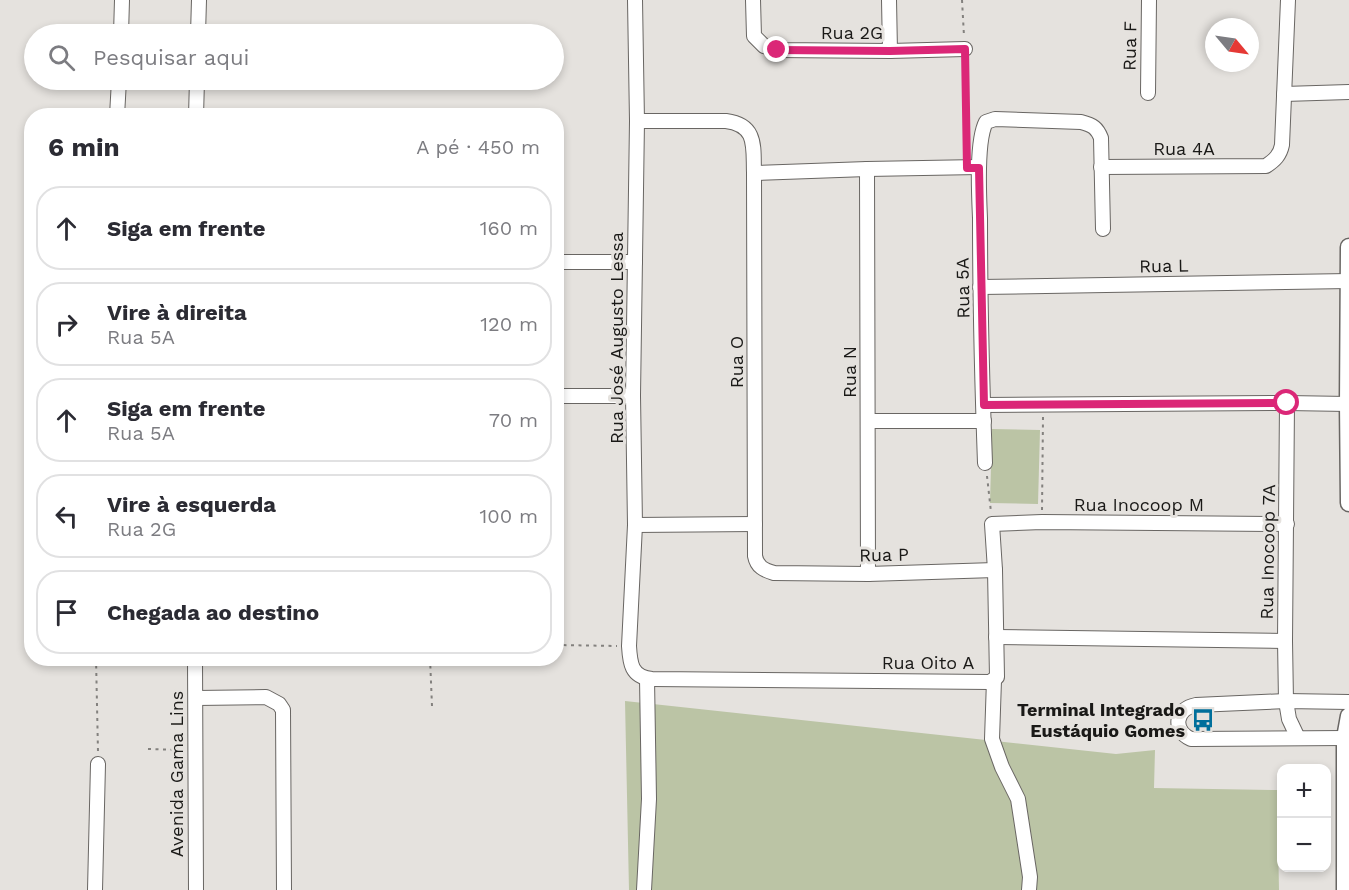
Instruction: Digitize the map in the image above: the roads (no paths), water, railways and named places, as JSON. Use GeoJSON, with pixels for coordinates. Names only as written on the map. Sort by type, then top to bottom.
{"type":"FeatureCollection","features":[{"type":"Feature","properties":{"kind":"street"},"geometry":{"type":"LineString","coordinates":[[121,24],[122,0]]}},
{"type":"Feature","properties":{"kind":"street"},"geometry":{"type":"LineString","coordinates":[[198,24],[199,0]]}},
{"type":"Feature","properties":{"kind":"street","name":"Rua José Augusto Lessa"},"geometry":{"type":"LineString","coordinates":[[635,0],[637,121],[633,396],[635,525],[629,646],[630,662],[634,670],[643,676],[649,799],[644,890]]}},
{"type":"Feature","properties":{"kind":"street","name":"Rua 2G"},"geometry":{"type":"LineString","coordinates":[[753,0],[754,36],[765,46],[777,50],[965,49]]}},
{"type":"Feature","properties":{"kind":"street"},"geometry":{"type":"LineString","coordinates":[[889,0],[890,51]]}},
{"type":"Feature","properties":{"kind":"street","name":"Rua F"},"geometry":{"type":"LineString","coordinates":[[1148,93],[1149,0]]}},
{"type":"Feature","properties":{"kind":"street"},"geometry":{"type":"LineString","coordinates":[[1288,0],[1284,94],[1349,92]]}},
{"type":"Feature","properties":{"kind":"street"},"geometry":{"type":"LineString","coordinates":[[117,108],[118,90]]}},
{"type":"Feature","properties":{"kind":"street"},"geometry":{"type":"LineString","coordinates":[[196,108],[197,90]]}},
{"type":"Feature","properties":{"kind":"street","name":"Rua 4A"},"geometry":{"type":"LineString","coordinates":[[1101,168],[1266,166],[1276,159],[1281,151],[1284,94]]}},
{"type":"Feature","properties":{"kind":"street","name":"Rua 5A"},"geometry":{"type":"LineString","coordinates":[[985,463],[979,168],[983,128],[986,123],[995,119],[1091,124],[1097,128],[1101,138],[1101,168]]}},
{"type":"Feature","properties":{"kind":"street","name":"Rua O"},"geometry":{"type":"LineString","coordinates":[[637,121],[738,123],[750,133],[753,139],[755,556],[756,562],[765,570],[774,573]]}},
{"type":"Feature","properties":{"kind":"street"},"geometry":{"type":"LineString","coordinates":[[754,173],[979,168]]}},
{"type":"Feature","properties":{"kind":"street"},"geometry":{"type":"LineString","coordinates":[[1101,168],[1103,229]]}},
{"type":"Feature","properties":{"kind":"street","name":"Rua N"},"geometry":{"type":"LineString","coordinates":[[867,169],[868,574]]}},
{"type":"Feature","properties":{"kind":"street"},"geometry":{"type":"LineString","coordinates":[[1349,247],[1349,503]]}},
{"type":"Feature","properties":{"kind":"street"},"geometry":{"type":"LineString","coordinates":[[564,262],[634,262]]}},
{"type":"Feature","properties":{"kind":"street","name":"Rua L"},"geometry":{"type":"LineString","coordinates":[[980,287],[1349,281]]}},
{"type":"Feature","properties":{"kind":"street"},"geometry":{"type":"LineString","coordinates":[[564,396],[633,396]]}},
{"type":"Feature","properties":{"kind":"street","name":"Rua Inocoop 7A"},"geometry":{"type":"LineString","coordinates":[[1287,403],[1286,702],[1289,719],[1298,738]]}},
{"type":"Feature","properties":{"kind":"street"},"geometry":{"type":"LineString","coordinates":[[984,405],[1348,404]]}},
{"type":"Feature","properties":{"kind":"street"},"geometry":{"type":"LineString","coordinates":[[868,421],[984,421]]}},
{"type":"Feature","properties":{"kind":"street","name":"Rua Inocoop M"},"geometry":{"type":"LineString","coordinates":[[995,570],[992,524],[1042,522],[1287,524]]}},
{"type":"Feature","properties":{"kind":"street"},"geometry":{"type":"LineString","coordinates":[[635,525],[755,524]]}},
{"type":"Feature","properties":{"kind":"street"},"geometry":{"type":"LineString","coordinates":[[995,570],[996,637]]}},
{"type":"Feature","properties":{"kind":"street","name":"Rua P"},"geometry":{"type":"LineString","coordinates":[[774,573],[868,574],[995,570]]}},
{"type":"Feature","properties":{"kind":"street","name":"Rua Oito A"},"geometry":{"type":"LineString","coordinates":[[643,676],[990,682],[997,678],[996,637],[1285,641]]}},
{"type":"Feature","properties":{"kind":"street","name":"Avenida Gama Lins"},"geometry":{"type":"LineString","coordinates":[[195,666],[196,890]]}},
{"type":"Feature","properties":{"kind":"street"},"geometry":{"type":"LineString","coordinates":[[994,680],[992,739],[1002,767],[1018,799],[1030,877],[1029,890]]}},
{"type":"Feature","properties":{"kind":"street"},"geometry":{"type":"LineString","coordinates":[[196,698],[266,697],[279,704],[283,710],[284,890]]}},
{"type":"Feature","properties":{"kind":"street"},"geometry":{"type":"LineString","coordinates":[[1345,738],[1191,739],[1181,732],[1179,720],[1180,714],[1190,706],[1349,702]]}},
{"type":"Feature","properties":{"kind":"street"},"geometry":{"type":"LineString","coordinates":[[1345,890],[1347,797],[1345,738],[1349,716]]}},
{"type":"Feature","properties":{"kind":"street"},"geometry":{"type":"LineString","coordinates":[[95,890],[98,764]]}},
{"type":"Feature","properties":{"kind":"place","name":"Terminal Integrado Eustáquio Gomes"},"geometry":{"type":"Point","coordinates":[1203,720]}}]}
